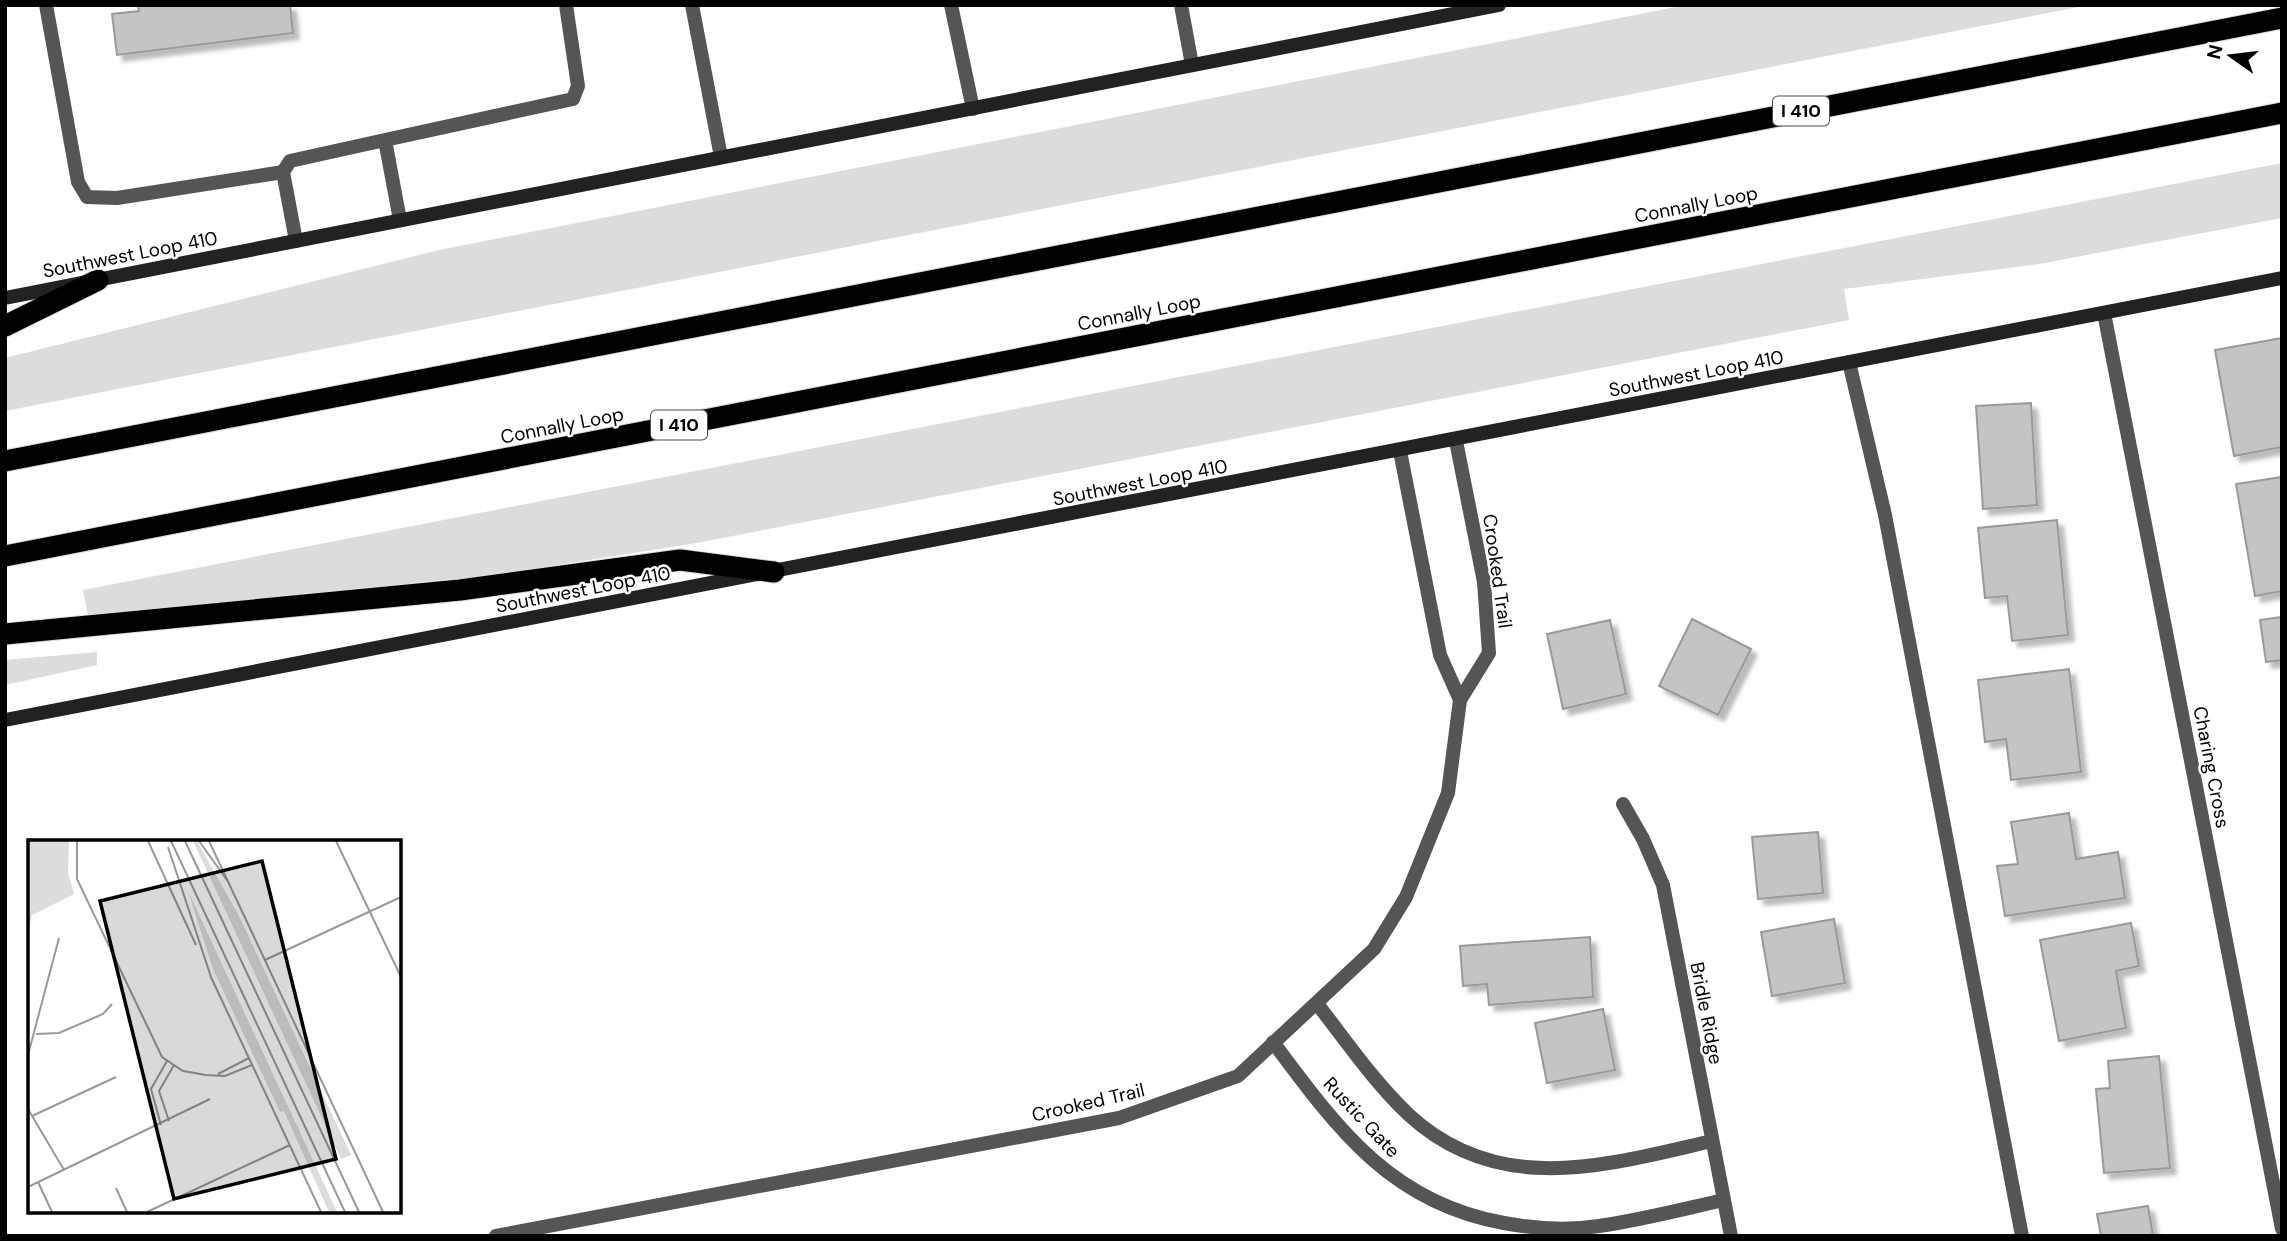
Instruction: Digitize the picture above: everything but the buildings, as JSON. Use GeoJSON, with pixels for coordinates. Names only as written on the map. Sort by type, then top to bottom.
{"type":"FeatureCollection","features":[{"type":"Feature","properties":{"kind":"highway","name":"I 410"},"geometry":{"type":"LineString","coordinates":[[5,461],[2282,18]]}},
{"type":"Feature","properties":{"kind":"highway","name":"Connally Loop"},"geometry":{"type":"LineString","coordinates":[[5,556],[2282,113]]}},
{"type":"Feature","properties":{"kind":"highway"},"geometry":{"type":"LineString","coordinates":[[5,326],[98,280]]}},
{"type":"Feature","properties":{"kind":"highway"},"geometry":{"type":"LineString","coordinates":[[5,634],[460,590],[680,560],[774,572]]}},
{"type":"Feature","properties":{"kind":"main road","name":"Southwest Loop 410"},"geometry":{"type":"LineString","coordinates":[[5,298],[973,109],[1192,65],[1430,12],[1499,5]]}},
{"type":"Feature","properties":{"kind":"main road","name":"Southwest Loop 410"},"geometry":{"type":"LineString","coordinates":[[5,720],[1456,441],[2282,278]]}},
{"type":"Feature","properties":{"kind":"street"},"geometry":{"type":"LineString","coordinates":[[46,5],[78,181],[87,197],[117,198],[283,172]]}},
{"type":"Feature","properties":{"kind":"street"},"geometry":{"type":"LineString","coordinates":[[296,241],[283,172],[290,160],[573,99],[578,86],[566,5]]}},
{"type":"Feature","properties":{"kind":"street"},"geometry":{"type":"LineString","coordinates":[[692,5],[721,157]]}},
{"type":"Feature","properties":{"kind":"street"},"geometry":{"type":"LineString","coordinates":[[951,5],[973,109]]}},
{"type":"Feature","properties":{"kind":"street"},"geometry":{"type":"LineString","coordinates":[[1181,5],[1192,65]]}},
{"type":"Feature","properties":{"kind":"street"},"geometry":{"type":"LineString","coordinates":[[385,140],[400,220]]}},
{"type":"Feature","properties":{"kind":"street","name":"Charing Cross"},"geometry":{"type":"LineString","coordinates":[[2104,313],[2282,1230]]}},
{"type":"Feature","properties":{"kind":"street"},"geometry":{"type":"LineString","coordinates":[[1849,362],[1885,515],[2022,1236]]}},
{"type":"Feature","properties":{"kind":"street","name":"Crooked Trail"},"geometry":{"type":"LineString","coordinates":[[496,1236],[1119,1118],[1238,1076],[1273,1042],[1318,1005],[1374,949],[1406,897],[1448,793],[1457,742],[1460,700],[1489,653],[1488,620],[1479,550],[1456,441]]}},
{"type":"Feature","properties":{"kind":"street","name":"Crooked Trail"},"geometry":{"type":"LineString","coordinates":[[1400,451],[1440,655],[1460,700]]}},
{"type":"Feature","properties":{"kind":"street","name":"Bridle Ridge"},"geometry":{"type":"LineString","coordinates":[[1623,804],[1643,839],[1663,885],[1731,1236]]}},
{"type":"Feature","properties":{"kind":"street","name":"Rustic Gate"},"geometry":{"type":"LineString","coordinates":[[1318,1005],[1383,1087],[1409,1115],[1438,1137],[1480,1157],[1538,1169],[1577,1169],[1712,1141]]}},
{"type":"Feature","properties":{"kind":"street","name":"Rustic Gate"},"geometry":{"type":"LineString","coordinates":[[1273,1042],[1338,1126],[1369,1158],[1417,1194],[1451,1209],[1519,1226],[1564,1229],[1599,1226],[1724,1200]]}},
{"type":"Feature","properties":{"kind":"shaded area"},"geometry":{"type":"Polygon","coordinates":[[[1686,5],[2089,5],[5,411],[5,358],[439,250],[1686,5]]]}},
{"type":"Feature","properties":{"kind":"shaded area"},"geometry":{"type":"Polygon","coordinates":[[[2282,163],[2282,218],[2039,264],[1844,289],[1849,320],[691,544],[494,575],[88,615],[83,590],[2282,163]]]}},
{"type":"Feature","properties":{"kind":"shaded area"},"geometry":{"type":"Polygon","coordinates":[[[97,652],[97,665],[5,685],[5,660],[97,652]]]}}]}
